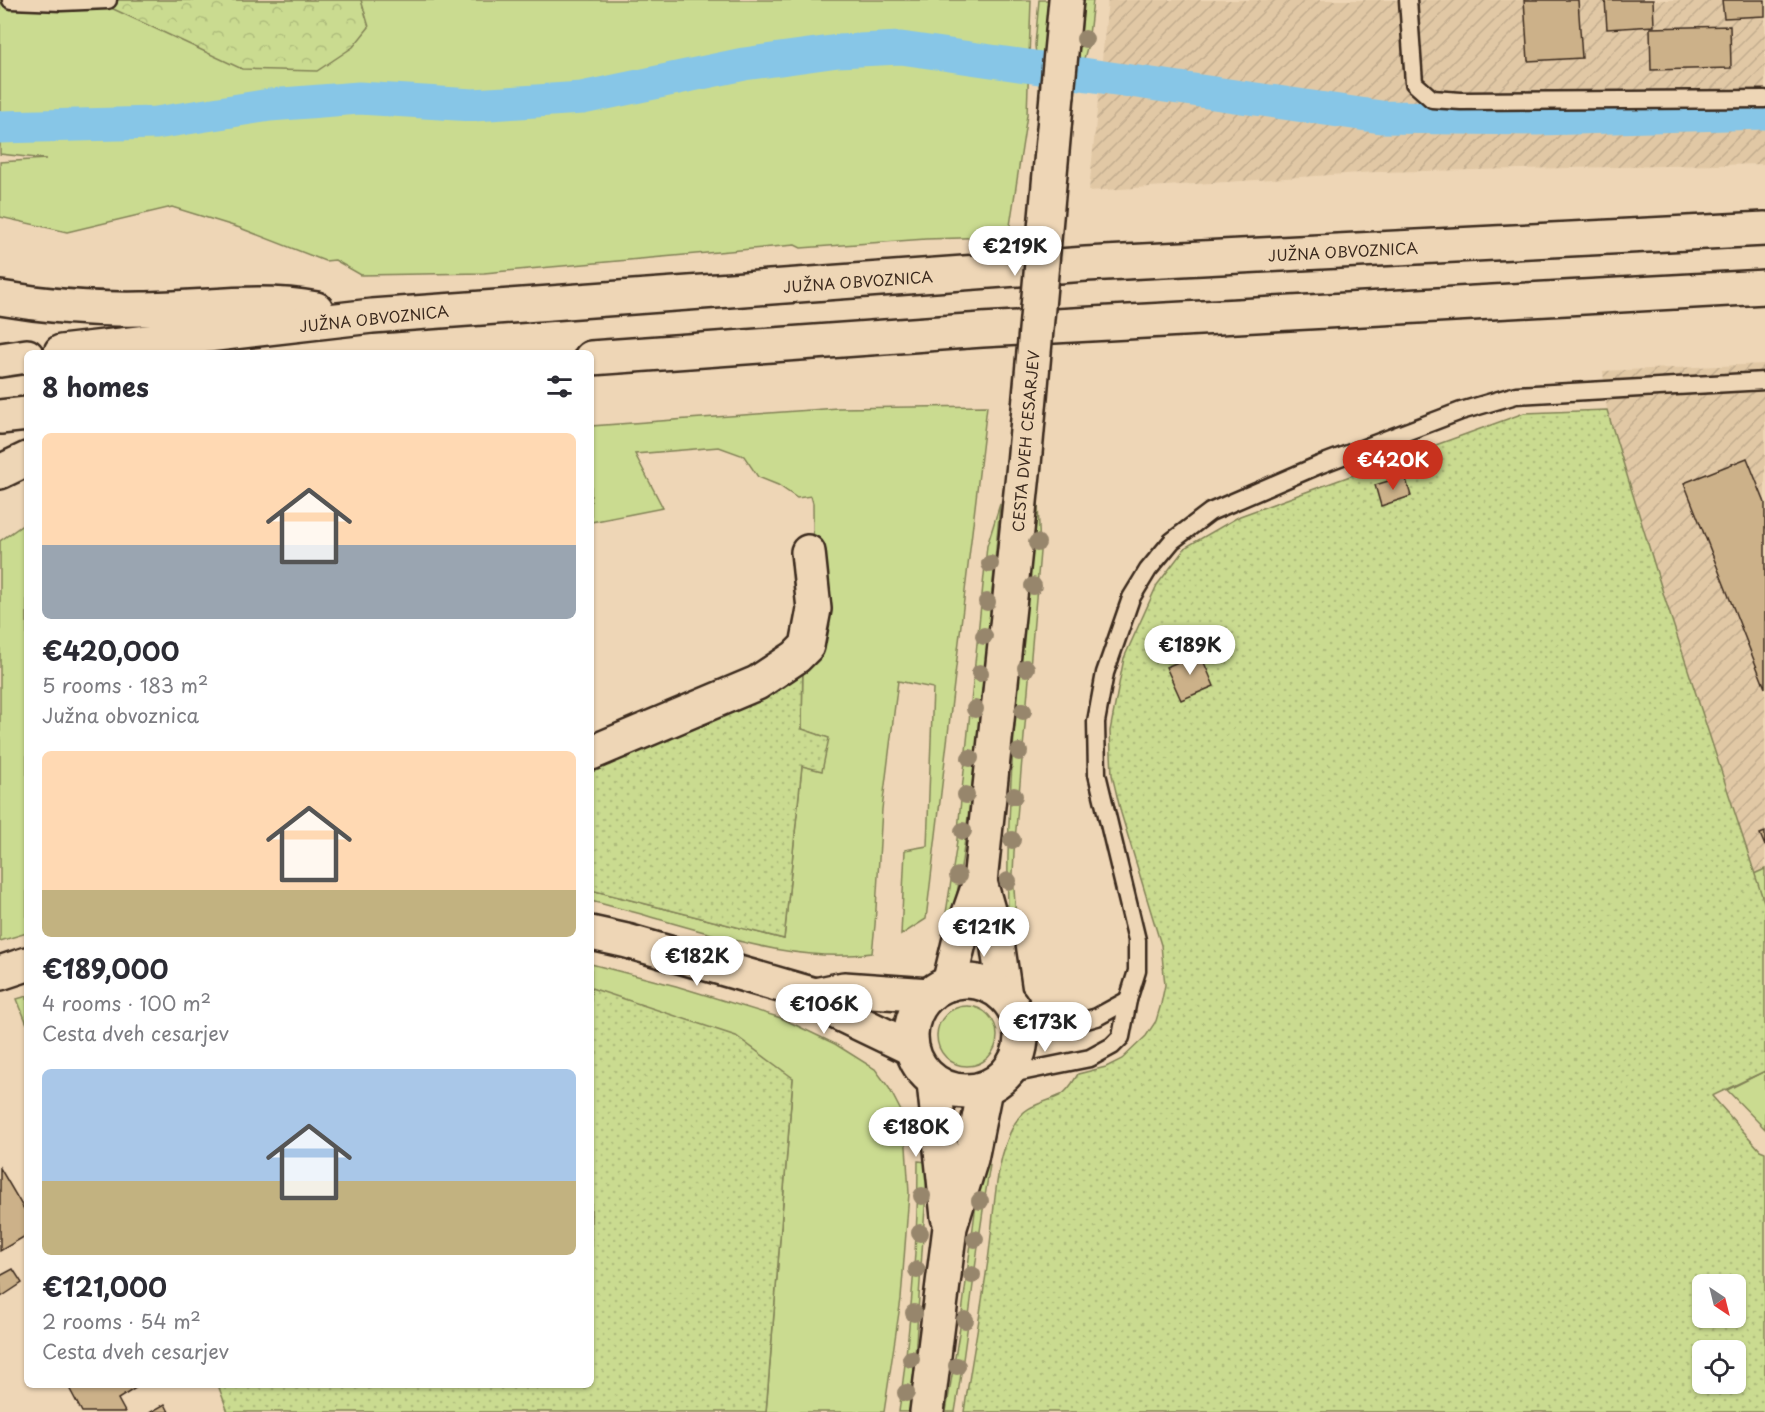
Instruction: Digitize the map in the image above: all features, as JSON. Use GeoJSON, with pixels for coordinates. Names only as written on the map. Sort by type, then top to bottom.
{"type":"FeatureCollection","features":[{"type":"Feature","properties":{"kind":"main road","name":"CESTA DVEH CESARJEV"},"geometry":{"type":"LineString","coordinates":[[939,989],[980,882],[1024,464],[1066,0]]}},
{"type":"Feature","properties":{"kind":"main road","name":"JUŽNA OBVOZNICA"},"geometry":{"type":"LineString","coordinates":[[79,350],[362,318],[1086,264],[1765,229]]}},
{"type":"Feature","properties":{"kind":"main road"},"geometry":{"type":"LineString","coordinates":[[594,358],[982,330],[1765,287]]}},
{"type":"Feature","properties":{"kind":"main road"},"geometry":{"type":"LineString","coordinates":[[0,298],[43,305],[92,309],[143,309],[247,303],[310,308],[362,318]]}},
{"type":"Feature","properties":{"kind":"main road"},"geometry":{"type":"LineString","coordinates":[[0,360],[24,356]]}},
{"type":"Feature","properties":{"kind":"main road"},"geometry":{"type":"LineString","coordinates":[[0,417],[24,414]]}},
{"type":"Feature","properties":{"kind":"main road"},"geometry":{"type":"LineString","coordinates":[[0,472],[24,460]]}},
{"type":"Feature","properties":{"kind":"main road"},"geometry":{"type":"LineString","coordinates":[[594,752],[758,683],[796,657],[807,646],[814,609],[808,552]]}},
{"type":"Feature","properties":{"kind":"main road","name":"CESTA DVEH CESARJEV"},"geometry":{"type":"LineString","coordinates":[[980,882],[997,942],[1011,1007]]}},
{"type":"Feature","properties":{"kind":"main road"},"geometry":{"type":"LineString","coordinates":[[594,934],[627,941],[815,996],[838,1013],[911,1048]]}},
{"type":"Feature","properties":{"kind":"main road"},"geometry":{"type":"LineString","coordinates":[[0,973],[24,965]]}},
{"type":"Feature","properties":{"kind":"main road"},"geometry":{"type":"LineString","coordinates":[[815,996],[844,989],[939,989],[960,981],[984,984],[1011,1007],[1021,1042],[1013,1065],[995,1082],[975,1091],[954,1091],[934,1082],[916,1062],[911,1048],[911,1025],[915,1014],[939,989]]}},
{"type":"Feature","properties":{"kind":"main road"},"geometry":{"type":"LineString","coordinates":[[934,1082],[950,1227]]}},
{"type":"Feature","properties":{"kind":"main road"},"geometry":{"type":"LineString","coordinates":[[927,1412],[950,1227],[995,1082]]}},
{"type":"Feature","properties":{"kind":"lane"},"geometry":{"type":"LineString","coordinates":[[11,0],[61,2],[108,0]]}},
{"type":"Feature","properties":{"kind":"lane"},"geometry":{"type":"LineString","coordinates":[[1408,0],[1414,83],[1432,99],[1461,101],[1765,99]]}},
{"type":"Feature","properties":{"kind":"lane"},"geometry":{"type":"LineString","coordinates":[[995,1082],[1090,1058],[1112,1046],[1121,1037],[1128,1000],[1137,971],[1137,940],[1097,774],[1096,722],[1105,673],[1131,598],[1148,570],[1172,541],[1210,512],[1308,469],[1461,411],[1516,395],[1765,381]]}},
{"type":"Feature","properties":{"kind":"lane"},"geometry":{"type":"LineString","coordinates":[[1011,1007],[1069,1025],[1097,1017],[1128,1000]]}},
{"type":"Feature","properties":{"kind":"shaded area"},"geometry":{"type":"Polygon","coordinates":[[[1108,0],[1765,0],[1765,164],[1375,172],[1089,191],[1108,0]]]}},
{"type":"Feature","properties":{"kind":"shaded area"},"geometry":{"type":"Polygon","coordinates":[[[1765,364],[1765,869],[1754,874],[1664,596],[1607,410],[1603,371],[1765,364]]]}},
{"type":"Feature","properties":{"kind":"green space"},"geometry":{"type":"Polygon","coordinates":[[[0,0],[1031,0],[1027,115],[1009,232],[997,232],[995,237],[926,239],[801,248],[795,245],[484,273],[361,275],[335,260],[325,261],[240,228],[172,207],[67,232],[0,217],[0,162],[46,159],[0,154],[0,0]]]}},
{"type":"Feature","properties":{"kind":"green space"},"geometry":{"type":"Polygon","coordinates":[[[94,0],[361,0],[369,27],[353,47],[317,71],[242,69],[94,0]]]}},
{"type":"Feature","properties":{"kind":"green space"},"geometry":{"type":"Polygon","coordinates":[[[1039,0],[1049,0],[1040,94],[1035,45],[1039,0]]]}},
{"type":"Feature","properties":{"kind":"green space"},"geometry":{"type":"Polygon","coordinates":[[[1084,0],[1093,0],[1088,44],[1076,88],[1084,0]]]}},
{"type":"Feature","properties":{"kind":"green space"},"geometry":{"type":"Polygon","coordinates":[[[987,406],[926,919],[901,935],[905,850],[927,846],[933,688],[898,681],[882,809],[872,953],[818,955],[791,952],[737,941],[594,902],[594,891],[784,939],[802,765],[828,738],[802,729],[803,658],[814,622],[813,503],[811,496],[797,498],[778,485],[758,477],[744,456],[719,447],[635,454],[663,508],[594,521],[594,426],[838,408],[987,406]]]}},
{"type":"Feature","properties":{"kind":"green space"},"geometry":{"type":"Polygon","coordinates":[[[1607,410],[1664,596],[1765,905],[1765,1071],[1712,1096],[1760,1150],[1765,1152],[1765,1412],[964,1412],[986,1273],[996,1186],[1008,1137],[1024,1112],[1061,1095],[1069,1088],[1078,1074],[1106,1067],[1122,1059],[1146,1036],[1156,1021],[1161,1004],[1165,985],[1161,945],[1121,813],[1112,775],[1110,731],[1124,658],[1157,585],[1186,547],[1240,516],[1524,413],[1607,410]]]}},
{"type":"Feature","properties":{"kind":"green space"},"geometry":{"type":"Polygon","coordinates":[[[1036,503],[1038,503],[1040,552],[1014,852],[1016,919],[1008,918],[1009,814],[1016,710],[1036,503]]]}},
{"type":"Feature","properties":{"kind":"green space"},"geometry":{"type":"Polygon","coordinates":[[[1000,504],[969,811],[954,913],[946,913],[956,849],[987,546],[1000,504]]]}},
{"type":"Feature","properties":{"kind":"green space"},"geometry":{"type":"Polygon","coordinates":[[[24,524],[24,934],[0,941],[0,541],[24,524]]]}},
{"type":"Feature","properties":{"kind":"green space"},"geometry":{"type":"Polygon","coordinates":[[[803,658],[802,729],[829,738],[822,771],[802,766],[784,939],[594,891],[594,769],[628,756],[628,743],[803,658]]]}},
{"type":"Feature","properties":{"kind":"green space"},"geometry":{"type":"Polygon","coordinates":[[[1765,869],[1765,905],[1754,874],[1765,869]]]}},
{"type":"Feature","properties":{"kind":"green space"},"geometry":{"type":"Polygon","coordinates":[[[594,965],[676,986],[781,1018],[835,1044],[875,1069],[889,1088],[902,1113],[909,1193],[901,1299],[884,1412],[766,1412],[793,1078],[594,989],[594,965]]]}},
{"type":"Feature","properties":{"kind":"green space"},"geometry":{"type":"Polygon","coordinates":[[[594,989],[736,1036],[793,1078],[766,1412],[228,1412],[219,1388],[594,1388],[594,989]]]}},
{"type":"Feature","properties":{"kind":"green space"},"geometry":{"type":"Polygon","coordinates":[[[24,997],[24,1016],[17,999],[24,997]]]}},
{"type":"Feature","properties":{"kind":"green space"},"geometry":{"type":"Polygon","coordinates":[[[967,1006],[984,1011],[992,1019],[997,1036],[992,1053],[984,1061],[967,1066],[950,1061],[942,1053],[937,1036],[942,1019],[950,1011],[967,1006]]]}},
{"type":"Feature","properties":{"kind":"green space"},"geometry":{"type":"Polygon","coordinates":[[[1765,1071],[1765,1129],[1727,1090],[1765,1071]]]}},
{"type":"Feature","properties":{"kind":"green space"},"geometry":{"type":"Polygon","coordinates":[[[918,1161],[928,1162],[913,1387],[909,1412],[899,1412],[913,1287],[918,1161]]]}},
{"type":"Feature","properties":{"kind":"green space"},"geometry":{"type":"Polygon","coordinates":[[[981,1165],[990,1165],[964,1350],[955,1412],[946,1412],[961,1321],[981,1165]]]}},
{"type":"Feature","properties":{"kind":"building"},"geometry":{"type":"Polygon","coordinates":[[[1524,0],[1578,0],[1582,58],[1528,61],[1524,0]]]}},
{"type":"Feature","properties":{"kind":"building"},"geometry":{"type":"Polygon","coordinates":[[[1605,0],[1653,0],[1654,26],[1607,29],[1605,0]]]}},
{"type":"Feature","properties":{"kind":"building"},"geometry":{"type":"Polygon","coordinates":[[[1722,0],[1765,0],[1765,16],[1724,18],[1722,0]]]}},
{"type":"Feature","properties":{"kind":"building"},"geometry":{"type":"Polygon","coordinates":[[[1730,26],[1731,68],[1651,70],[1650,28],[1730,26]]]}},
{"type":"Feature","properties":{"kind":"building"},"geometry":{"type":"Polygon","coordinates":[[[1747,458],[1765,503],[1765,688],[1684,483],[1747,458]]]}},
{"type":"Feature","properties":{"kind":"building"},"geometry":{"type":"Polygon","coordinates":[[[1405,476],[1411,496],[1381,506],[1375,485],[1405,476]]]}},
{"type":"Feature","properties":{"kind":"building"},"geometry":{"type":"Polygon","coordinates":[[[1200,653],[1214,686],[1181,700],[1166,667],[1200,653]]]}},
{"type":"Feature","properties":{"kind":"building"},"geometry":{"type":"Polygon","coordinates":[[[1765,832],[1765,846],[1760,834],[1765,832]]]}},
{"type":"Feature","properties":{"kind":"building"},"geometry":{"type":"Polygon","coordinates":[[[0,1168],[24,1209],[24,1237],[0,1251],[0,1168]]]}},
{"type":"Feature","properties":{"kind":"building"},"geometry":{"type":"Polygon","coordinates":[[[13,1269],[22,1283],[1,1297],[0,1276],[13,1269]]]}},
{"type":"Feature","properties":{"kind":"building"},"geometry":{"type":"Polygon","coordinates":[[[69,1388],[136,1388],[118,1399],[125,1412],[82,1412],[69,1388]]]}},
{"type":"Feature","properties":{"kind":"building"},"geometry":{"type":"Polygon","coordinates":[[[165,1404],[169,1412],[151,1412],[165,1404]]]}},
{"type":"Feature","properties":{"kind":"waterway"},"geometry":{"type":"LineString","coordinates":[[0,127],[156,123],[270,105],[359,98],[473,105],[582,98],[744,64],[838,51],[901,48],[1381,117],[1537,119],[1765,113]]}}]}
